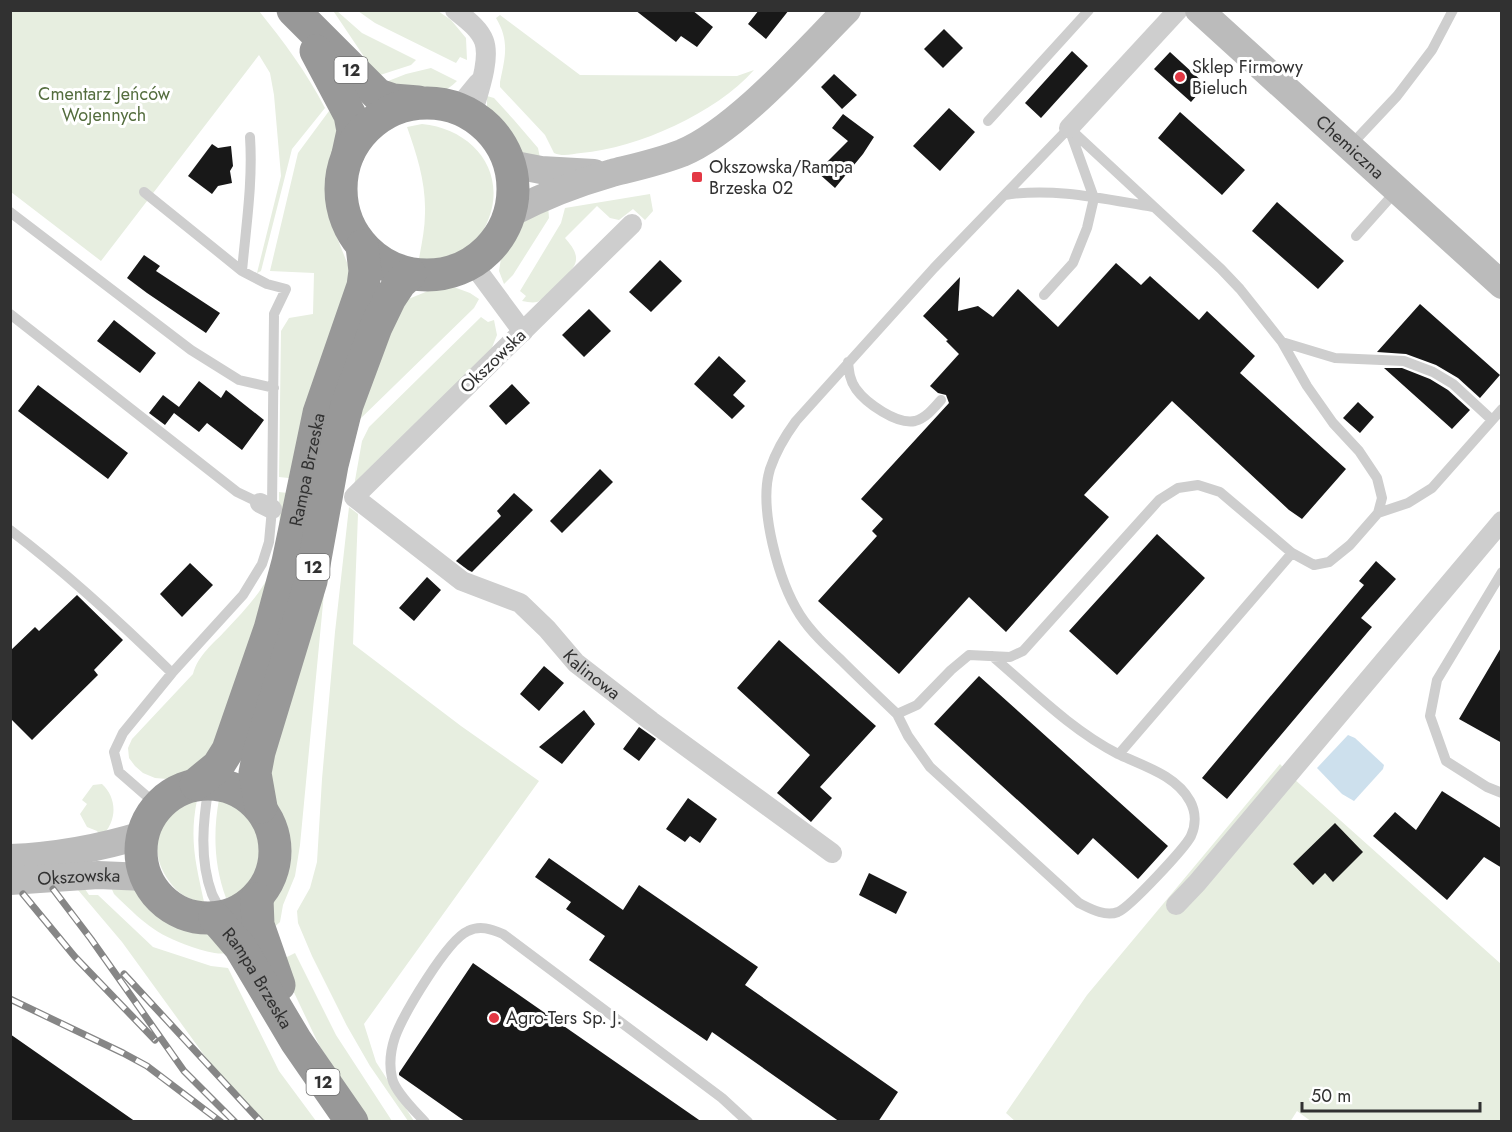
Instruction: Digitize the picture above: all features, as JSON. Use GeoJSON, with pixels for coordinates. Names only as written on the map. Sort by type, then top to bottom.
{"type":"FeatureCollection","features":[{"type":"Feature","properties":{"kind":"highway","name":"12"},"geometry":{"type":"LineString","coordinates":[[292,10],[378,94],[393,100],[449,108],[496,136],[510,164],[514,189],[511,213],[496,242],[472,263],[442,274],[410,274],[384,264],[362,246],[349,226],[342,202],[342,178],[352,131],[350,115],[329,73],[292,10]]}},
{"type":"Feature","properties":{"kind":"highway","name":"12"},"geometry":{"type":"LineString","coordinates":[[348,154],[366,128],[392,110],[449,108]]}},
{"type":"Feature","properties":{"kind":"highway","name":"Rampa Brzeska"},"geometry":{"type":"LineString","coordinates":[[206,780],[223,761],[228,750],[270,629],[288,562],[319,413],[363,286],[365,271],[362,246]]}},
{"type":"Feature","properties":{"kind":"highway","name":"Rampa Brzeska"},"geometry":{"type":"LineString","coordinates":[[261,807],[255,773],[259,752],[311,581],[332,465],[346,405],[380,317],[400,283],[410,274]]}},
{"type":"Feature","properties":{"kind":"highway","name":"12"},"geometry":{"type":"LineString","coordinates":[[206,780],[246,794],[261,807],[273,829],[276,853],[271,878],[257,899],[242,910],[220,918]]}},
{"type":"Feature","properties":{"kind":"highway"},"geometry":{"type":"LineString","coordinates":[[206,780],[175,792],[158,806],[148,819],[142,835],[141,856],[146,877],[157,895],[174,909],[194,917],[220,918]]}},
{"type":"Feature","properties":{"kind":"highway","name":"Rampa Brzeska"},"geometry":{"type":"LineString","coordinates":[[257,899],[258,925],[296,1041]]}},
{"type":"Feature","properties":{"kind":"highway","name":"Rampa Brzeska"},"geometry":{"type":"LineString","coordinates":[[220,918],[296,1041],[352,1122]]}},
{"type":"Feature","properties":{"kind":"street"},"geometry":{"type":"LineString","coordinates":[[449,108],[481,78],[486,63],[484,40],[476,28],[455,10]]}},
{"type":"Feature","properties":{"kind":"street"},"geometry":{"type":"LineString","coordinates":[[511,213],[536,199],[684,152],[710,136],[756,100],[847,10]]}},
{"type":"Feature","properties":{"kind":"street"},"geometry":{"type":"LineString","coordinates":[[1069,128],[1178,10]]}},
{"type":"Feature","properties":{"kind":"street","name":"Chemiczna"},"geometry":{"type":"LineString","coordinates":[[1199,10],[1502,285]]}},
{"type":"Feature","properties":{"kind":"street"},"geometry":{"type":"LineString","coordinates":[[510,164],[541,170],[611,174]]}},
{"type":"Feature","properties":{"kind":"street","name":"Okszowska"},"geometry":{"type":"LineString","coordinates":[[354,497],[632,224]]}},
{"type":"Feature","properties":{"kind":"street"},"geometry":{"type":"LineString","coordinates":[[472,263],[523,332]]}},
{"type":"Feature","properties":{"kind":"street","name":"Kalinowa"},"geometry":{"type":"LineString","coordinates":[[354,497],[462,581],[520,603],[548,629],[576,663],[651,721],[832,853]]}},
{"type":"Feature","properties":{"kind":"street"},"geometry":{"type":"LineString","coordinates":[[1176,905],[1502,521]]}},
{"type":"Feature","properties":{"kind":"street","name":"Okszowska"},"geometry":{"type":"LineString","coordinates":[[10,858],[110,845],[142,835]]}},
{"type":"Feature","properties":{"kind":"street","name":"Okszowska"},"geometry":{"type":"LineString","coordinates":[[10,881],[98,875],[146,877]]}},
{"type":"Feature","properties":{"kind":"lane"},"geometry":{"type":"LineString","coordinates":[[988,121],[1089,10]]}},
{"type":"Feature","properties":{"kind":"lane"},"geometry":{"type":"LineString","coordinates":[[1350,146],[1397,96],[1432,50],[1453,10]]}},
{"type":"Feature","properties":{"kind":"lane"},"geometry":{"type":"LineString","coordinates":[[992,656],[1085,735],[1151,768],[1178,786],[1190,801],[1196,819],[1191,836],[1142,892],[1118,912],[1100,913],[1079,903],[930,767],[908,736],[897,714],[819,639],[800,615],[785,583],[771,542],[767,505],[769,471],[781,442],[796,421],[934,268],[1069,128]]}},
{"type":"Feature","properties":{"kind":"lane"},"geometry":{"type":"LineString","coordinates":[[1044,295],[1073,263],[1087,228],[1094,198],[1069,128]]}},
{"type":"Feature","properties":{"kind":"lane"},"geometry":{"type":"LineString","coordinates":[[897,714],[917,705],[969,655],[1010,657],[1023,651],[1159,500],[1178,488],[1198,485],[1220,492],[1292,553],[1314,565],[1329,562],[1350,545],[1378,513],[1382,498],[1377,478],[1359,451],[1333,423],[1307,386],[1282,342],[1234,282],[1069,128]]}},
{"type":"Feature","properties":{"kind":"lane"},"geometry":{"type":"LineString","coordinates":[[242,271],[249,203],[250,137]]}},
{"type":"Feature","properties":{"kind":"lane"},"geometry":{"type":"LineString","coordinates":[[1356,236],[1397,190]]}},
{"type":"Feature","properties":{"kind":"lane"},"geometry":{"type":"LineString","coordinates":[[144,192],[242,271],[267,285],[286,289],[274,314],[274,388],[266,506],[269,542],[262,564],[228,613],[172,673],[123,733],[114,752],[119,772],[158,806]]}},
{"type":"Feature","properties":{"kind":"lane"},"geometry":{"type":"LineString","coordinates":[[1005,195],[1047,192],[1154,207]]}},
{"type":"Feature","properties":{"kind":"lane"},"geometry":{"type":"LineString","coordinates":[[10,212],[191,350],[239,380],[274,388]]}},
{"type":"Feature","properties":{"kind":"lane"},"geometry":{"type":"LineString","coordinates":[[10,314],[237,492],[266,506]]}},
{"type":"Feature","properties":{"kind":"lane"},"geometry":{"type":"LineString","coordinates":[[1282,342],[1335,358],[1404,361],[1433,372],[1453,384],[1492,420]]}},
{"type":"Feature","properties":{"kind":"lane"},"geometry":{"type":"LineString","coordinates":[[849,362],[850,378],[856,390],[874,406],[895,419],[915,421],[928,414],[941,400]]}},
{"type":"Feature","properties":{"kind":"lane"},"geometry":{"type":"LineString","coordinates":[[1378,513],[1408,503],[1432,488],[1502,409]]}},
{"type":"Feature","properties":{"kind":"lane"},"geometry":{"type":"LineString","coordinates":[[10,530],[85,591],[172,673]]}},
{"type":"Feature","properties":{"kind":"lane"},"geometry":{"type":"LineString","coordinates":[[1119,754],[1292,553]]}},
{"type":"Feature","properties":{"kind":"lane"},"geometry":{"type":"LineString","coordinates":[[1502,572],[1437,680],[1430,716],[1446,761],[1502,794]]}},
{"type":"Feature","properties":{"kind":"lane"},"geometry":{"type":"LineString","coordinates":[[206,780],[204,854],[212,894],[220,918]]}},
{"type":"Feature","properties":{"kind":"lane"},"geometry":{"type":"LineString","coordinates":[[425,1122],[407,1103],[392,1080],[391,1059],[394,1039],[406,1013],[450,946],[467,931],[487,927],[503,934],[722,1098],[748,1122]]}},
{"type":"Feature","properties":{"kind":"green space","name":"Cmentarz Jeńców Wojennych"},"geometry":{"type":"Polygon","coordinates":[[[10,11],[259,11],[295,58],[325,108],[292,149],[261,271],[257,273],[281,176],[270,73],[259,55],[101,261],[11,192],[10,11]]]}},
{"type":"Feature","properties":{"kind":"green space"},"geometry":{"type":"Polygon","coordinates":[[[337,11],[362,33],[416,60],[411,65],[377,76],[334,12],[337,11]]]}},
{"type":"Feature","properties":{"kind":"green space"},"geometry":{"type":"Polygon","coordinates":[[[358,11],[438,11],[451,20],[466,38],[467,60],[460,57],[456,63],[375,23],[358,11]]]}},
{"type":"Feature","properties":{"kind":"green space"},"geometry":{"type":"Polygon","coordinates":[[[500,15],[580,75],[737,76],[754,70],[719,100],[675,126],[627,144],[603,150],[568,155],[557,154],[554,153],[545,135],[500,87],[505,42],[496,18],[500,15]]]}},
{"type":"Feature","properties":{"kind":"green space"},"geometry":{"type":"Polygon","coordinates":[[[431,68],[457,81],[448,89],[429,95],[419,95],[378,85],[406,74],[431,68]]]}},
{"type":"Feature","properties":{"kind":"green space"},"geometry":{"type":"Polygon","coordinates":[[[487,96],[494,98],[538,148],[540,158],[519,154],[487,113],[487,96]]]}},
{"type":"Feature","properties":{"kind":"green space"},"geometry":{"type":"Polygon","coordinates":[[[329,111],[342,127],[329,168],[326,206],[352,275],[298,479],[279,477],[281,331],[289,318],[313,314],[314,273],[270,271],[298,153],[329,111]]]}},
{"type":"Feature","properties":{"kind":"green space"},"geometry":{"type":"Polygon","coordinates":[[[422,124],[441,128],[471,145],[482,157],[490,172],[493,188],[492,206],[486,225],[473,244],[450,259],[418,264],[425,202],[420,169],[407,127],[422,124]]]}},
{"type":"Feature","properties":{"kind":"green space"},"geometry":{"type":"Polygon","coordinates":[[[650,194],[653,211],[645,220],[633,209],[619,220],[610,218],[597,206],[565,238],[576,257],[575,264],[569,273],[541,300],[522,301],[526,296],[520,291],[561,223],[565,208],[650,194]]]}},
{"type":"Feature","properties":{"kind":"green space"},"geometry":{"type":"Polygon","coordinates":[[[548,205],[549,218],[513,275],[504,284],[499,271],[502,252],[520,222],[548,205]]]}},
{"type":"Feature","properties":{"kind":"green space"},"geometry":{"type":"Polygon","coordinates":[[[451,286],[479,299],[474,308],[356,423],[362,382],[406,300],[428,291],[451,286]]]}},
{"type":"Feature","properties":{"kind":"green space"},"geometry":{"type":"Polygon","coordinates":[[[481,317],[488,322],[494,320],[497,335],[491,350],[354,486],[362,441],[369,427],[481,317]]]}},
{"type":"Feature","properties":{"kind":"green space"},"geometry":{"type":"Polygon","coordinates":[[[279,492],[296,494],[229,730],[198,769],[167,779],[155,778],[143,773],[129,758],[128,748],[132,739],[193,674],[202,655],[251,602],[271,572],[279,541],[279,492]]]}},
{"type":"Feature","properties":{"kind":"green space"},"geometry":{"type":"Polygon","coordinates":[[[349,507],[358,514],[353,644],[461,726],[539,781],[364,1024],[376,1062],[414,1121],[408,1121],[370,1066],[347,1026],[298,923],[297,911],[310,888],[317,862],[335,632],[349,507]]]}},
{"type":"Feature","properties":{"kind":"green space"},"geometry":{"type":"Polygon","coordinates":[[[328,551],[300,845],[295,876],[283,905],[280,922],[269,932],[273,897],[289,857],[289,837],[266,781],[328,551]]]}},
{"type":"Feature","properties":{"kind":"green space"},"geometry":{"type":"Polygon","coordinates":[[[1280,764],[1501,964],[1501,1121],[1312,1122],[1297,1111],[1290,1122],[1016,1122],[1006,1113],[1087,995],[1280,764]]]}},
{"type":"Feature","properties":{"kind":"green space"},"geometry":{"type":"Polygon","coordinates":[[[102,784],[111,796],[114,810],[110,825],[101,837],[97,831],[87,827],[80,814],[87,804],[82,800],[93,785],[102,784]]]}},
{"type":"Feature","properties":{"kind":"green space"},"geometry":{"type":"Polygon","coordinates":[[[219,799],[239,804],[250,814],[256,825],[262,850],[256,875],[249,885],[239,894],[226,898],[219,873],[216,849],[219,799]]]}},
{"type":"Feature","properties":{"kind":"green space"},"geometry":{"type":"Polygon","coordinates":[[[197,800],[194,840],[196,864],[204,902],[184,896],[169,881],[158,856],[157,844],[165,823],[173,814],[197,800]]]}},
{"type":"Feature","properties":{"kind":"green space"},"geometry":{"type":"Polygon","coordinates":[[[110,885],[127,886],[141,894],[162,912],[215,936],[229,953],[201,950],[158,932],[114,894],[110,885]]]}},
{"type":"Feature","properties":{"kind":"green space"},"geometry":{"type":"Polygon","coordinates":[[[85,889],[89,895],[98,895],[153,947],[211,966],[228,968],[279,1071],[316,1121],[256,1121],[236,1099],[122,942],[78,890],[85,889]]]}},
{"type":"Feature","properties":{"kind":"green space"},"geometry":{"type":"Polygon","coordinates":[[[295,953],[336,1035],[392,1121],[368,1121],[319,1045],[279,961],[295,953]]]}},
{"type":"Feature","properties":{"kind":"water"},"geometry":{"type":"Polygon","coordinates":[[[1348,735],[1355,738],[1384,765],[1354,801],[1342,794],[1317,768],[1348,735]]]}},
{"type":"Feature","properties":{"kind":"building"},"geometry":{"type":"Polygon","coordinates":[[[635,10],[692,10],[713,27],[697,47],[681,36],[676,42],[635,10]]]}},
{"type":"Feature","properties":{"kind":"building"},"geometry":{"type":"Polygon","coordinates":[[[759,10],[789,10],[766,39],[748,24],[759,10]]]}},
{"type":"Feature","properties":{"kind":"building"},"geometry":{"type":"Polygon","coordinates":[[[944,29],[963,48],[943,68],[924,49],[944,29]]]}},
{"type":"Feature","properties":{"kind":"building"},"geometry":{"type":"Polygon","coordinates":[[[1072,51],[1088,66],[1041,118],[1025,103],[1072,51]]]}},
{"type":"Feature","properties":{"kind":"building","name":"Sklep Firmowy Bieluch"},"geometry":{"type":"Polygon","coordinates":[[[1170,52],[1206,85],[1191,102],[1154,69],[1170,52]]]}},
{"type":"Feature","properties":{"kind":"building"},"geometry":{"type":"Polygon","coordinates":[[[834,74],[857,95],[842,109],[821,87],[834,74]]]}},
{"type":"Feature","properties":{"kind":"building"},"geometry":{"type":"Polygon","coordinates":[[[949,108],[975,132],[940,171],[913,146],[949,108]]]}},
{"type":"Feature","properties":{"kind":"building"},"geometry":{"type":"Polygon","coordinates":[[[1180,112],[1245,170],[1222,195],[1158,138],[1180,112]]]}},
{"type":"Feature","properties":{"kind":"building"},"geometry":{"type":"Polygon","coordinates":[[[843,114],[874,137],[835,188],[817,172],[848,141],[832,128],[843,114]]]}},
{"type":"Feature","properties":{"kind":"building"},"geometry":{"type":"Polygon","coordinates":[[[212,144],[218,148],[231,146],[233,166],[230,171],[232,183],[218,186],[212,194],[188,176],[212,144]]]}},
{"type":"Feature","properties":{"kind":"building"},"geometry":{"type":"Polygon","coordinates":[[[1277,202],[1344,261],[1318,289],[1252,231],[1277,202]]]}},
{"type":"Feature","properties":{"kind":"building"},"geometry":{"type":"Polygon","coordinates":[[[144,255],[160,266],[156,271],[220,313],[206,333],[127,278],[144,255]]]}},
{"type":"Feature","properties":{"kind":"building"},"geometry":{"type":"Polygon","coordinates":[[[660,260],[682,281],[651,312],[629,292],[660,260]]]}},
{"type":"Feature","properties":{"kind":"building"},"geometry":{"type":"Polygon","coordinates":[[[1116,263],[1141,285],[1150,276],[1199,320],[1207,311],[1255,356],[1240,373],[1346,469],[1302,519],[1289,510],[1172,401],[1084,495],[1109,517],[1006,632],[969,597],[899,674],[818,601],[877,536],[872,531],[883,519],[861,499],[949,403],[946,395],[938,393],[930,386],[959,354],[923,316],[960,277],[958,311],[978,306],[993,317],[1018,289],[1058,327],[1116,263]]]}},
{"type":"Feature","properties":{"kind":"building"},"geometry":{"type":"Polygon","coordinates":[[[1420,304],[1500,375],[1480,398],[1458,378],[1436,365],[1406,354],[1377,352],[1420,304]]]}},
{"type":"Feature","properties":{"kind":"building"},"geometry":{"type":"Polygon","coordinates":[[[589,309],[611,331],[584,357],[562,335],[589,309]]]}},
{"type":"Feature","properties":{"kind":"building"},"geometry":{"type":"Polygon","coordinates":[[[114,320],[156,353],[140,373],[97,341],[114,320]]]}},
{"type":"Feature","properties":{"kind":"building"},"geometry":{"type":"Polygon","coordinates":[[[719,356],[746,381],[733,395],[745,406],[732,419],[694,384],[719,356]]]}},
{"type":"Feature","properties":{"kind":"building"},"geometry":{"type":"Polygon","coordinates":[[[1384,368],[1402,368],[1430,379],[1448,390],[1470,410],[1452,429],[1384,368]]]}},
{"type":"Feature","properties":{"kind":"building"},"geometry":{"type":"Polygon","coordinates":[[[199,381],[221,398],[226,390],[264,420],[242,450],[207,423],[199,432],[174,413],[165,425],[149,413],[163,395],[179,407],[199,381]]]}},
{"type":"Feature","properties":{"kind":"building"},"geometry":{"type":"Polygon","coordinates":[[[512,384],[530,403],[506,425],[489,406],[512,384]]]}},
{"type":"Feature","properties":{"kind":"building"},"geometry":{"type":"Polygon","coordinates":[[[38,385],[128,453],[108,479],[18,411],[38,385]]]}},
{"type":"Feature","properties":{"kind":"building"},"geometry":{"type":"Polygon","coordinates":[[[1358,402],[1374,417],[1360,433],[1343,418],[1358,402]]]}},
{"type":"Feature","properties":{"kind":"building"},"geometry":{"type":"Polygon","coordinates":[[[600,469],[613,482],[562,533],[550,521],[600,469]]]}},
{"type":"Feature","properties":{"kind":"building"},"geometry":{"type":"Polygon","coordinates":[[[514,493],[533,510],[472,572],[468,570],[456,561],[501,516],[497,511],[514,493]]]}},
{"type":"Feature","properties":{"kind":"building"},"geometry":{"type":"Polygon","coordinates":[[[1157,534],[1205,578],[1117,675],[1069,631],[1157,534]]]}},
{"type":"Feature","properties":{"kind":"building"},"geometry":{"type":"Polygon","coordinates":[[[1376,561],[1396,579],[1361,618],[1372,627],[1227,799],[1202,778],[1364,585],[1359,581],[1376,561]]]}},
{"type":"Feature","properties":{"kind":"building"},"geometry":{"type":"Polygon","coordinates":[[[190,563],[213,585],[182,617],[160,594],[190,563]]]}},
{"type":"Feature","properties":{"kind":"building"},"geometry":{"type":"Polygon","coordinates":[[[427,577],[441,590],[414,621],[399,608],[427,577]]]}},
{"type":"Feature","properties":{"kind":"building"},"geometry":{"type":"Polygon","coordinates":[[[77,595],[123,640],[94,670],[98,675],[32,740],[10,718],[10,651],[35,627],[39,631],[77,595]]]}},
{"type":"Feature","properties":{"kind":"building"},"geometry":{"type":"Polygon","coordinates":[[[779,640],[876,726],[820,787],[832,798],[811,822],[777,793],[810,755],[737,688],[779,640]]]}},
{"type":"Feature","properties":{"kind":"building"},"geometry":{"type":"Polygon","coordinates":[[[1502,646],[1502,743],[1459,719],[1502,646]]]}},
{"type":"Feature","properties":{"kind":"building"},"geometry":{"type":"Polygon","coordinates":[[[544,666],[564,683],[539,711],[520,694],[544,666]]]}},
{"type":"Feature","properties":{"kind":"building"},"geometry":{"type":"Polygon","coordinates":[[[979,676],[1168,846],[1138,879],[1093,838],[1078,855],[934,724],[979,676]]]}},
{"type":"Feature","properties":{"kind":"building"},"geometry":{"type":"Polygon","coordinates":[[[584,710],[595,724],[562,764],[539,747],[584,710]]]}},
{"type":"Feature","properties":{"kind":"building"},"geometry":{"type":"Polygon","coordinates":[[[639,727],[656,739],[639,761],[623,749],[639,727]]]}},
{"type":"Feature","properties":{"kind":"building"},"geometry":{"type":"Polygon","coordinates":[[[1442,791],[1502,829],[1502,868],[1484,857],[1447,900],[1373,836],[1395,812],[1416,830],[1442,791]]]}},
{"type":"Feature","properties":{"kind":"building"},"geometry":{"type":"Polygon","coordinates":[[[688,798],[717,819],[700,843],[690,836],[685,842],[666,829],[688,798]]]}},
{"type":"Feature","properties":{"kind":"building"},"geometry":{"type":"Polygon","coordinates":[[[1335,823],[1363,852],[1333,882],[1325,873],[1313,885],[1293,864],[1335,823]]]}},
{"type":"Feature","properties":{"kind":"building"},"geometry":{"type":"Polygon","coordinates":[[[549,858],[623,910],[639,885],[758,967],[745,985],[898,1092],[878,1122],[840,1122],[712,1032],[707,1041],[589,960],[605,936],[566,909],[571,902],[535,877],[549,858]]]}},
{"type":"Feature","properties":{"kind":"building"},"geometry":{"type":"Polygon","coordinates":[[[869,873],[907,892],[896,914],[859,895],[869,873]]]}},
{"type":"Feature","properties":{"kind":"building","name":"Agro-Ters Sp. J."},"geometry":{"type":"Polygon","coordinates":[[[473,963],[702,1122],[466,1122],[399,1073],[473,963]]]}},
{"type":"Feature","properties":{"kind":"building"},"geometry":{"type":"Polygon","coordinates":[[[10,1034],[136,1122],[10,1122],[10,1034]]]}},
{"type":"Feature","properties":{"kind":"railway"},"geometry":{"type":"LineString","coordinates":[[53,889],[184,1071],[235,1122]]}},
{"type":"Feature","properties":{"kind":"railway"},"geometry":{"type":"LineString","coordinates":[[23,894],[75,957],[155,1040]]}},
{"type":"Feature","properties":{"kind":"railway"},"geometry":{"type":"LineString","coordinates":[[124,974],[261,1122]]}},
{"type":"Feature","properties":{"kind":"railway"},"geometry":{"type":"LineString","coordinates":[[10,999],[147,1066],[221,1122]]}},
{"type":"Feature","properties":{"kind":"place","name":"Sklep Firmowy Bieluch"},"geometry":{"type":"Point","coordinates":[1180,77]}},
{"type":"Feature","properties":{"kind":"place","name":"Okszowska/Rampa Brzeska 02"},"geometry":{"type":"Point","coordinates":[697,177]}},
{"type":"Feature","properties":{"kind":"place","name":"Agro-Ters Sp. J."},"geometry":{"type":"Point","coordinates":[494,1018]}}]}
